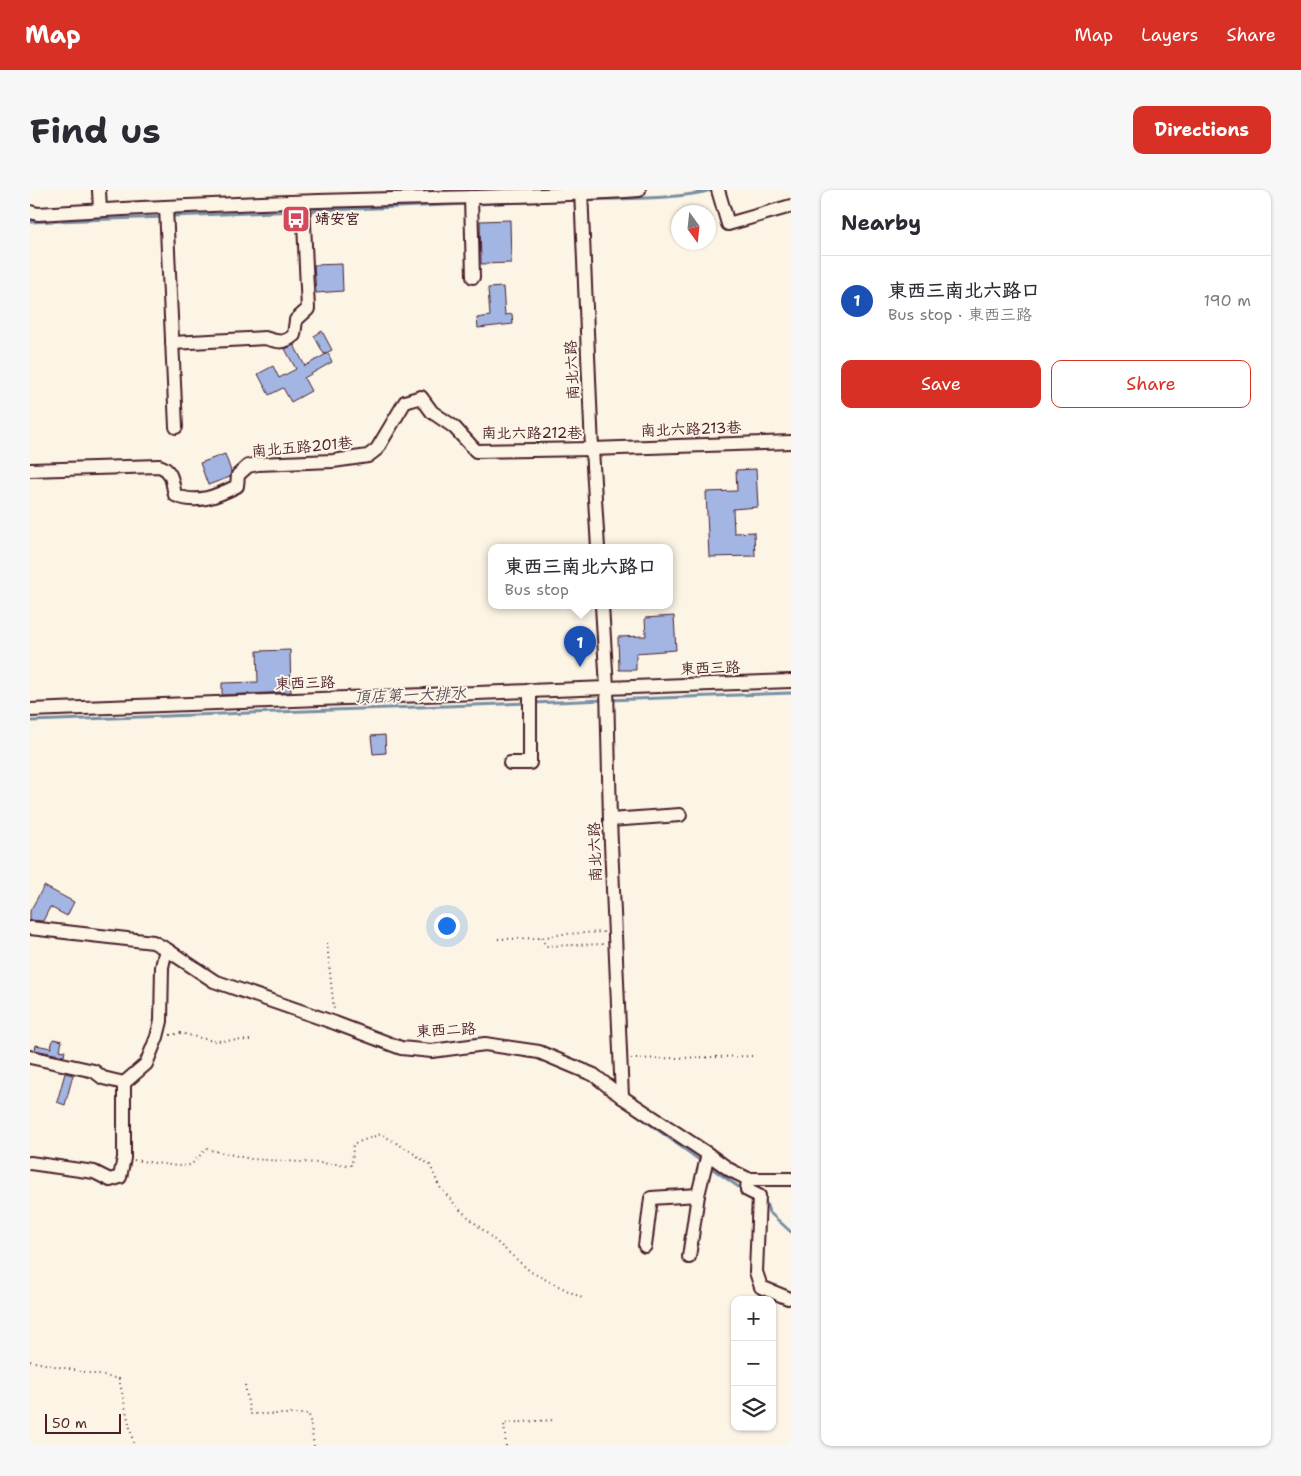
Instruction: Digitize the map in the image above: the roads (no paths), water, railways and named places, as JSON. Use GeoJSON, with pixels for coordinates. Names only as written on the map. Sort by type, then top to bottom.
{"type":"FeatureCollection","features":[{"type":"Feature","properties":{"kind":"street"},"geometry":{"type":"LineString","coordinates":[[99,190],[100,210]]}},
{"type":"Feature","properties":{"kind":"street"},"geometry":{"type":"LineString","coordinates":[[30,212],[38,214],[303,202],[380,195],[471,197],[491,193],[639,190]]}},
{"type":"Feature","properties":{"kind":"street"},"geometry":{"type":"LineString","coordinates":[[718,190],[728,224],[791,206]]}},
{"type":"Feature","properties":{"kind":"street","name":"南北六路"},"geometry":{"type":"LineString","coordinates":[[581,192],[598,544]]}},
{"type":"Feature","properties":{"kind":"street"},"geometry":{"type":"LineString","coordinates":[[471,197],[473,277]]}},
{"type":"Feature","properties":{"kind":"street"},"geometry":{"type":"LineString","coordinates":[[172,343],[265,338],[279,342],[288,340],[294,335],[296,320],[308,309],[303,202]]}},
{"type":"Feature","properties":{"kind":"street"},"geometry":{"type":"LineString","coordinates":[[166,207],[176,427]]}},
{"type":"Feature","properties":{"kind":"street","name":"南北六路212巷"},"geometry":{"type":"LineString","coordinates":[[405,402],[421,397],[432,412],[454,427],[476,451],[592,449]]}},
{"type":"Feature","properties":{"kind":"street","name":"南北五路201巷"},"geometry":{"type":"LineString","coordinates":[[30,470],[165,467],[171,475],[175,495],[185,500],[199,500],[217,496],[237,486],[238,475],[248,466],[333,461],[368,456],[380,444],[405,402]]}},
{"type":"Feature","properties":{"kind":"street","name":"南北六路213巷"},"geometry":{"type":"LineString","coordinates":[[592,449],[791,442]]}},
{"type":"Feature","properties":{"kind":"street","name":"南北六路"},"geometry":{"type":"LineString","coordinates":[[602,609],[607,687],[614,937],[622,1097]]}},
{"type":"Feature","properties":{"kind":"street","name":"東西三路"},"geometry":{"type":"LineString","coordinates":[[30,710],[791,681]]}},
{"type":"Feature","properties":{"kind":"street"},"geometry":{"type":"LineString","coordinates":[[510,763],[530,762],[530,690]]}},
{"type":"Feature","properties":{"kind":"street"},"geometry":{"type":"LineString","coordinates":[[610,820],[680,815]]}},
{"type":"Feature","properties":{"kind":"street","name":"東西二路"},"geometry":{"type":"LineString","coordinates":[[30,928],[153,942],[214,981],[336,1023],[400,1048],[432,1051],[485,1044],[540,1052],[594,1075],[622,1097],[730,1170],[748,1179],[791,1179]]}},
{"type":"Feature","properties":{"kind":"street"},"geometry":{"type":"LineString","coordinates":[[30,1163],[94,1172],[110,1180],[120,1177],[124,1158],[124,1083],[146,1064],[157,1037],[162,1021],[162,967],[166,949]]}},
{"type":"Feature","properties":{"kind":"street"},"geometry":{"type":"LineString","coordinates":[[30,1057],[94,1072],[103,1078],[124,1083]]}},
{"type":"Feature","properties":{"kind":"street"},"geometry":{"type":"LineString","coordinates":[[689,1257],[698,1195],[708,1154]]}},
{"type":"Feature","properties":{"kind":"street"},"geometry":{"type":"LineString","coordinates":[[748,1179],[747,1190],[759,1196],[756,1272],[761,1287],[788,1298]]}},
{"type":"Feature","properties":{"kind":"street"},"geometry":{"type":"LineString","coordinates":[[645,1246],[651,1198],[698,1195]]}},
{"type":"Feature","properties":{"kind":"waterway"},"geometry":{"type":"LineString","coordinates":[[585,200],[682,196],[712,190]]}},
{"type":"Feature","properties":{"kind":"waterway"},"geometry":{"type":"LineString","coordinates":[[475,204],[579,200]]}},
{"type":"Feature","properties":{"kind":"waterway"},"geometry":{"type":"LineString","coordinates":[[305,211],[469,204]]}},
{"type":"Feature","properties":{"kind":"waterway"},"geometry":{"type":"LineString","coordinates":[[171,216],[299,211]]}},
{"type":"Feature","properties":{"kind":"waterway"},"geometry":{"type":"LineString","coordinates":[[30,222],[164,217]]}},
{"type":"Feature","properties":{"kind":"waterway","name":"頂店第一大排水"},"geometry":{"type":"LineString","coordinates":[[610,700],[791,693]]}},
{"type":"Feature","properties":{"kind":"waterway","name":"頂店第一大排水"},"geometry":{"type":"LineString","coordinates":[[533,703],[604,700]]}},
{"type":"Feature","properties":{"kind":"waterway","name":"頂店第一大排水"},"geometry":{"type":"LineString","coordinates":[[30,721],[527,703]]}},
{"type":"Feature","properties":{"kind":"waterway"},"geometry":{"type":"LineString","coordinates":[[628,1108],[698,1159]]}},
{"type":"Feature","properties":{"kind":"waterway"},"geometry":{"type":"LineString","coordinates":[[713,1169],[743,1190]]}},
{"type":"Feature","properties":{"kind":"waterway"},"geometry":{"type":"LineString","coordinates":[[766,1203],[769,1212],[791,1232]]}},
{"type":"Feature","properties":{"kind":"place","name":"靖安宮"},"geometry":{"type":"Point","coordinates":[296,219]}},
{"type":"Feature","properties":{"kind":"place","name":"東西三南北六路口"},"geometry":{"type":"Point","coordinates":[580,667]}}]}
